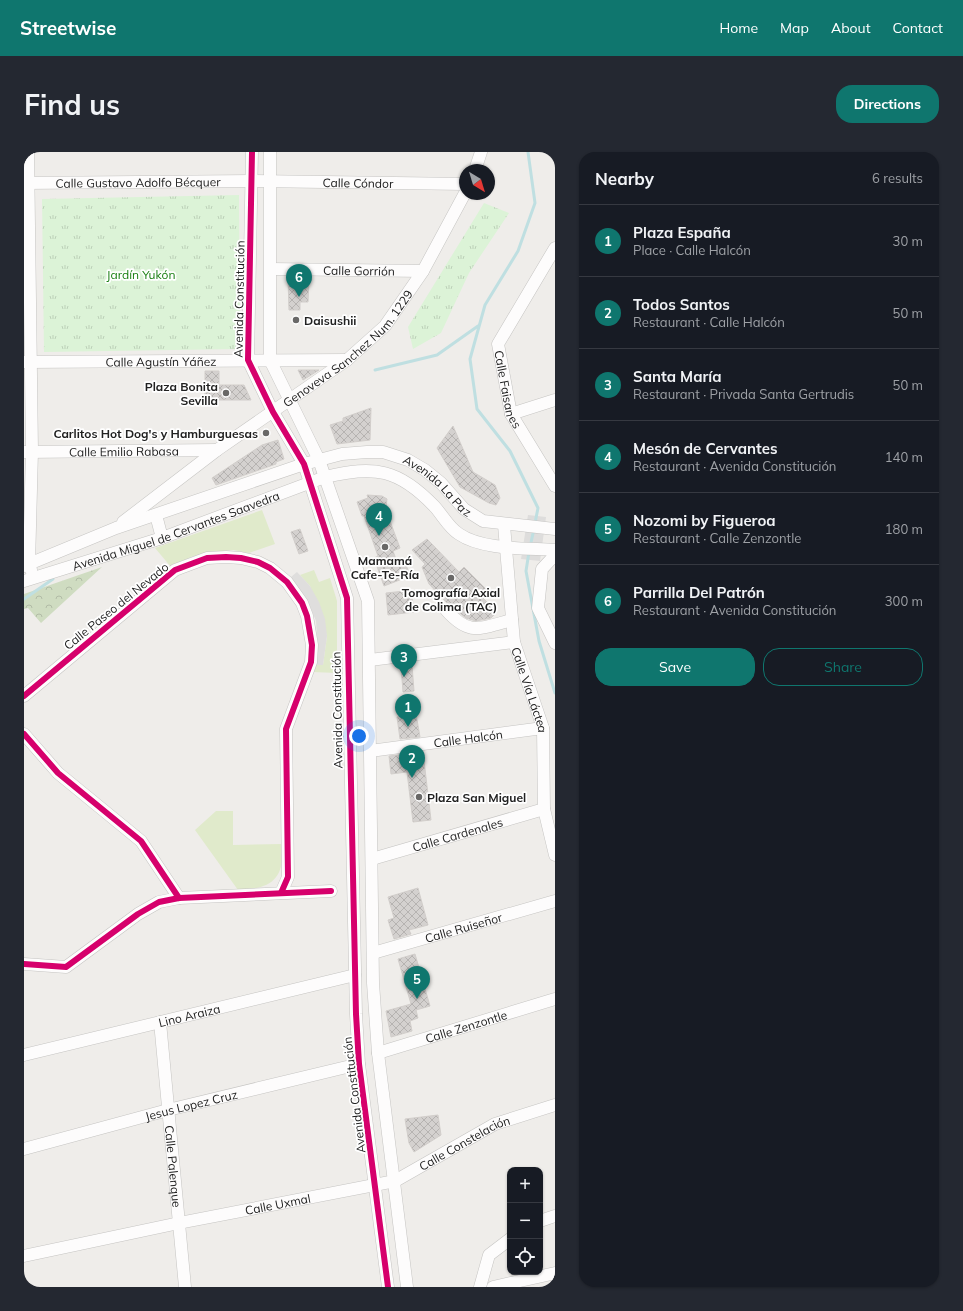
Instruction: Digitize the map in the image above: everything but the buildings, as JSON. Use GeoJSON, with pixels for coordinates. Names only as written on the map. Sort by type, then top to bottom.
{"type":"FeatureCollection","features":[{"type":"Feature","properties":{"kind":"street"},"geometry":{"type":"LineString","coordinates":[[28,152],[26,183],[28,362],[26,565],[29,579]]}},
{"type":"Feature","properties":{"kind":"street","name":"Avenida Constitución"},"geometry":{"type":"LineString","coordinates":[[252,152],[248,360],[273,412],[304,464],[347,598],[355,975],[360,1064],[388,1287]]}},
{"type":"Feature","properties":{"kind":"street"},"geometry":{"type":"LineString","coordinates":[[270,152],[272,269],[270,360],[319,460],[368,601],[373,953],[378,1053],[407,1287]]}},
{"type":"Feature","properties":{"kind":"street"},"geometry":{"type":"LineString","coordinates":[[477,164],[481,152]]}},
{"type":"Feature","properties":{"kind":"street","name":"Calle Gustavo Adolfo Bécquer"},"geometry":{"type":"LineString","coordinates":[[26,183],[252,181]]}},
{"type":"Feature","properties":{"kind":"street","name":"Calle Cóndor"},"geometry":{"type":"LineString","coordinates":[[252,181],[459,184]]}},
{"type":"Feature","properties":{"kind":"street","name":"Genoveva Sanchez Num. 1229"},"geometry":{"type":"LineString","coordinates":[[116,528],[216,450],[347,360],[385,326],[422,271],[461,200]]}},
{"type":"Feature","properties":{"kind":"street","name":"Calle Faisanes"},"geometry":{"type":"LineString","coordinates":[[555,248],[498,344],[511,414],[555,486]]}},
{"type":"Feature","properties":{"kind":"street","name":"Calle Gorrión"},"geometry":{"type":"LineString","coordinates":[[272,269],[422,271]]}},
{"type":"Feature","properties":{"kind":"street","name":"Calle Agustín Yáñez"},"geometry":{"type":"LineString","coordinates":[[28,362],[347,360]]}},
{"type":"Feature","properties":{"kind":"street"},"geometry":{"type":"LineString","coordinates":[[511,414],[555,400]]}},
{"type":"Feature","properties":{"kind":"street","name":"Calle Emilio Rabasa"},"geometry":{"type":"LineString","coordinates":[[28,452],[216,450]]}},
{"type":"Feature","properties":{"kind":"street","name":"Avenida La Paz"},"geometry":{"type":"LineString","coordinates":[[319,460],[342,454],[382,452],[408,460],[425,470],[441,483],[464,509],[473,517],[483,522],[550,529]]}},
{"type":"Feature","properties":{"kind":"street","name":"Avenida Miguel de Cervantes Saavedra"},"geometry":{"type":"LineString","coordinates":[[26,565],[116,528],[319,460]]}},
{"type":"Feature","properties":{"kind":"street","name":"Avenida La Paz"},"geometry":{"type":"LineString","coordinates":[[325,477],[350,471],[367,470],[384,472],[400,478],[415,487],[427,498],[458,534],[470,540],[483,544],[555,550]]}},
{"type":"Feature","properties":{"kind":"street","name":"Avenida Miguel de Cervantes Saavedra"},"geometry":{"type":"LineString","coordinates":[[29,579],[162,538],[325,477]]}},
{"type":"Feature","properties":{"kind":"street"},"geometry":{"type":"LineString","coordinates":[[156,515],[162,538]]}},
{"type":"Feature","properties":{"kind":"street","name":"Calle Vía Láctea"},"geometry":{"type":"LineString","coordinates":[[504,525],[514,642],[543,728],[544,810],[555,855]]}},
{"type":"Feature","properties":{"kind":"street"},"geometry":{"type":"LineString","coordinates":[[555,555],[542,569],[538,608],[555,643]]}},
{"type":"Feature","properties":{"kind":"street","name":"Calle Paseo del Nevado"},"geometry":{"type":"LineString","coordinates":[[24,696],[175,570],[207,558],[226,557],[241,558],[258,562],[270,568],[287,582],[302,603],[307,616],[312,645],[311,662],[286,728],[288,877],[281,893]]}},
{"type":"Feature","properties":{"kind":"street"},"geometry":{"type":"LineString","coordinates":[[446,610],[457,623],[469,629],[512,620]]}},
{"type":"Feature","properties":{"kind":"street"},"geometry":{"type":"LineString","coordinates":[[347,641],[369,640]]}},
{"type":"Feature","properties":{"kind":"street"},"geometry":{"type":"LineString","coordinates":[[370,660],[514,642]]}},
{"type":"Feature","properties":{"kind":"street","name":"Calle Halcón"},"geometry":{"type":"LineString","coordinates":[[370,751],[543,728]]}},
{"type":"Feature","properties":{"kind":"street"},"geometry":{"type":"LineString","coordinates":[[24,734],[58,773],[141,841],[179,898]]}},
{"type":"Feature","properties":{"kind":"street","name":"Calle Cardenales"},"geometry":{"type":"LineString","coordinates":[[372,860],[544,810]]}},
{"type":"Feature","properties":{"kind":"street"},"geometry":{"type":"LineString","coordinates":[[24,964],[66,967],[138,914],[159,902],[179,898],[331,891]]}},
{"type":"Feature","properties":{"kind":"street","name":"Calle Ruiseñor"},"geometry":{"type":"LineString","coordinates":[[373,953],[555,901]]}},
{"type":"Feature","properties":{"kind":"street","name":"Lino Araiza"},"geometry":{"type":"LineString","coordinates":[[24,1055],[355,975]]}},
{"type":"Feature","properties":{"kind":"street","name":"Calle Zenzontle"},"geometry":{"type":"LineString","coordinates":[[378,1053],[555,999]]}},
{"type":"Feature","properties":{"kind":"street","name":"Calle Palenque"},"geometry":{"type":"LineString","coordinates":[[160,1022],[185,1287]]}},
{"type":"Feature","properties":{"kind":"street","name":"Jesus Lopez Cruz"},"geometry":{"type":"LineString","coordinates":[[24,1149],[168,1110],[360,1064]]}},
{"type":"Feature","properties":{"kind":"street","name":"Calle Constelación"},"geometry":{"type":"LineString","coordinates":[[376,1185],[395,1181],[495,1124],[555,1105]]}},
{"type":"Feature","properties":{"kind":"street","name":"Calle Uxmal"},"geometry":{"type":"LineString","coordinates":[[24,1256],[179,1223],[376,1185]]}},
{"type":"Feature","properties":{"kind":"street"},"geometry":{"type":"LineString","coordinates":[[543,1220],[555,1216]]}},
{"type":"Feature","properties":{"kind":"street"},"geometry":{"type":"LineString","coordinates":[[480,1287],[489,1255],[507,1241]]}},
{"type":"Feature","properties":{"kind":"street"},"geometry":{"type":"LineString","coordinates":[[493,1287],[555,1273]]}},
{"type":"Feature","properties":{"kind":"green space","name":"Jardín Yukón"},"geometry":{"type":"Polygon","coordinates":[[[239,195],[240,349],[44,352],[42,199],[239,195]]]}},
{"type":"Feature","properties":{"kind":"green space"},"geometry":{"type":"Polygon","coordinates":[[[484,203],[509,213],[469,273],[441,333],[413,349],[408,327],[484,203]]]}},
{"type":"Feature","properties":{"kind":"green space"},"geometry":{"type":"Polygon","coordinates":[[[262,510],[275,544],[249,553],[233,550],[210,552],[191,557],[171,567],[155,548],[262,510]]]}},
{"type":"Feature","properties":{"kind":"green space"},"geometry":{"type":"Polygon","coordinates":[[[102,567],[41,623],[28,608],[24,609],[24,594],[102,567]]]}},
{"type":"Feature","properties":{"kind":"green space"},"geometry":{"type":"Polygon","coordinates":[[[314,570],[319,582],[330,578],[337,601],[337,673],[312,672],[315,665],[323,665],[327,636],[310,586],[300,575],[314,570]]]}},
{"type":"Feature","properties":{"kind":"green space"},"geometry":{"type":"Polygon","coordinates":[[[216,811],[233,811],[233,845],[282,844],[281,866],[274,880],[260,887],[238,890],[195,830],[216,811]]]}},
{"type":"Feature","properties":{"kind":"shaded area"},"geometry":{"type":"Polygon","coordinates":[[[297,572],[310,586],[319,602],[325,619],[327,636],[323,665],[315,665],[318,651],[316,621],[310,606],[291,577],[297,572]]]}},
{"type":"Feature","properties":{"kind":"pier"},"geometry":{"type":"Polygon","coordinates":[[[528,515],[546,517],[540,561],[521,559],[528,515]]]}},
{"type":"Feature","properties":{"kind":"waterway"},"geometry":{"type":"LineString","coordinates":[[528,152],[535,203],[518,251],[485,305],[470,359],[477,409],[510,451],[538,508],[535,523]]}},
{"type":"Feature","properties":{"kind":"waterway"},"geometry":{"type":"LineString","coordinates":[[375,370],[437,355],[478,326]]}},
{"type":"Feature","properties":{"kind":"waterway"},"geometry":{"type":"LineString","coordinates":[[530,547],[534,529]]}},
{"type":"Feature","properties":{"kind":"waterway"},"geometry":{"type":"LineString","coordinates":[[529,552],[526,571],[539,641],[555,693]]}},
{"type":"Feature","properties":{"kind":"waterway"},"geometry":{"type":"LineString","coordinates":[[24,599],[53,579]]}},
{"type":"Feature","properties":{"kind":"cycle path"},"geometry":{"type":"LineString","coordinates":[[252,152],[248,360],[273,412],[304,464],[347,598],[356,1014],[359,1064],[388,1287]]}},
{"type":"Feature","properties":{"kind":"cycle path"},"geometry":{"type":"LineString","coordinates":[[24,696],[175,570],[207,558],[226,557],[241,558],[258,562],[270,568],[287,582],[302,603],[307,616],[312,645],[311,662],[286,729],[288,877],[281,893]]}},
{"type":"Feature","properties":{"kind":"cycle path"},"geometry":{"type":"LineString","coordinates":[[24,734],[58,773],[141,841],[179,898]]}},
{"type":"Feature","properties":{"kind":"cycle path"},"geometry":{"type":"LineString","coordinates":[[24,964],[66,967],[138,914],[159,902],[179,898],[331,891]]}},
{"type":"Feature","properties":{"kind":"place","name":"Parrilla Del Patrón"},"geometry":{"type":"Point","coordinates":[299,297]}},
{"type":"Feature","properties":{"kind":"place","name":"Daisushii"},"geometry":{"type":"Point","coordinates":[296,320]}},
{"type":"Feature","properties":{"kind":"place","name":"Plaza Bonita Sevilla"},"geometry":{"type":"Point","coordinates":[226,393]}},
{"type":"Feature","properties":{"kind":"place","name":"Carlitos Hot Dog's y Hamburguesas"},"geometry":{"type":"Point","coordinates":[266,433]}},
{"type":"Feature","properties":{"kind":"place","name":"Mesón de Cervantes"},"geometry":{"type":"Point","coordinates":[379,536]}},
{"type":"Feature","properties":{"kind":"place","name":"Mamamá Cafe-Te-Ría"},"geometry":{"type":"Point","coordinates":[385,547]}},
{"type":"Feature","properties":{"kind":"place","name":"Tomografía Axial de Colima (TAC)"},"geometry":{"type":"Point","coordinates":[451,578]}},
{"type":"Feature","properties":{"kind":"place","name":"Santa María"},"geometry":{"type":"Point","coordinates":[404,677]}},
{"type":"Feature","properties":{"kind":"place","name":"Plaza España"},"geometry":{"type":"Point","coordinates":[408,727]}},
{"type":"Feature","properties":{"kind":"place","name":"Todos Santos"},"geometry":{"type":"Point","coordinates":[412,778]}},
{"type":"Feature","properties":{"kind":"place","name":"Plaza San Miguel"},"geometry":{"type":"Point","coordinates":[419,797]}},
{"type":"Feature","properties":{"kind":"place","name":"Nozomi by Figueroa"},"geometry":{"type":"Point","coordinates":[417,999]}}]}
